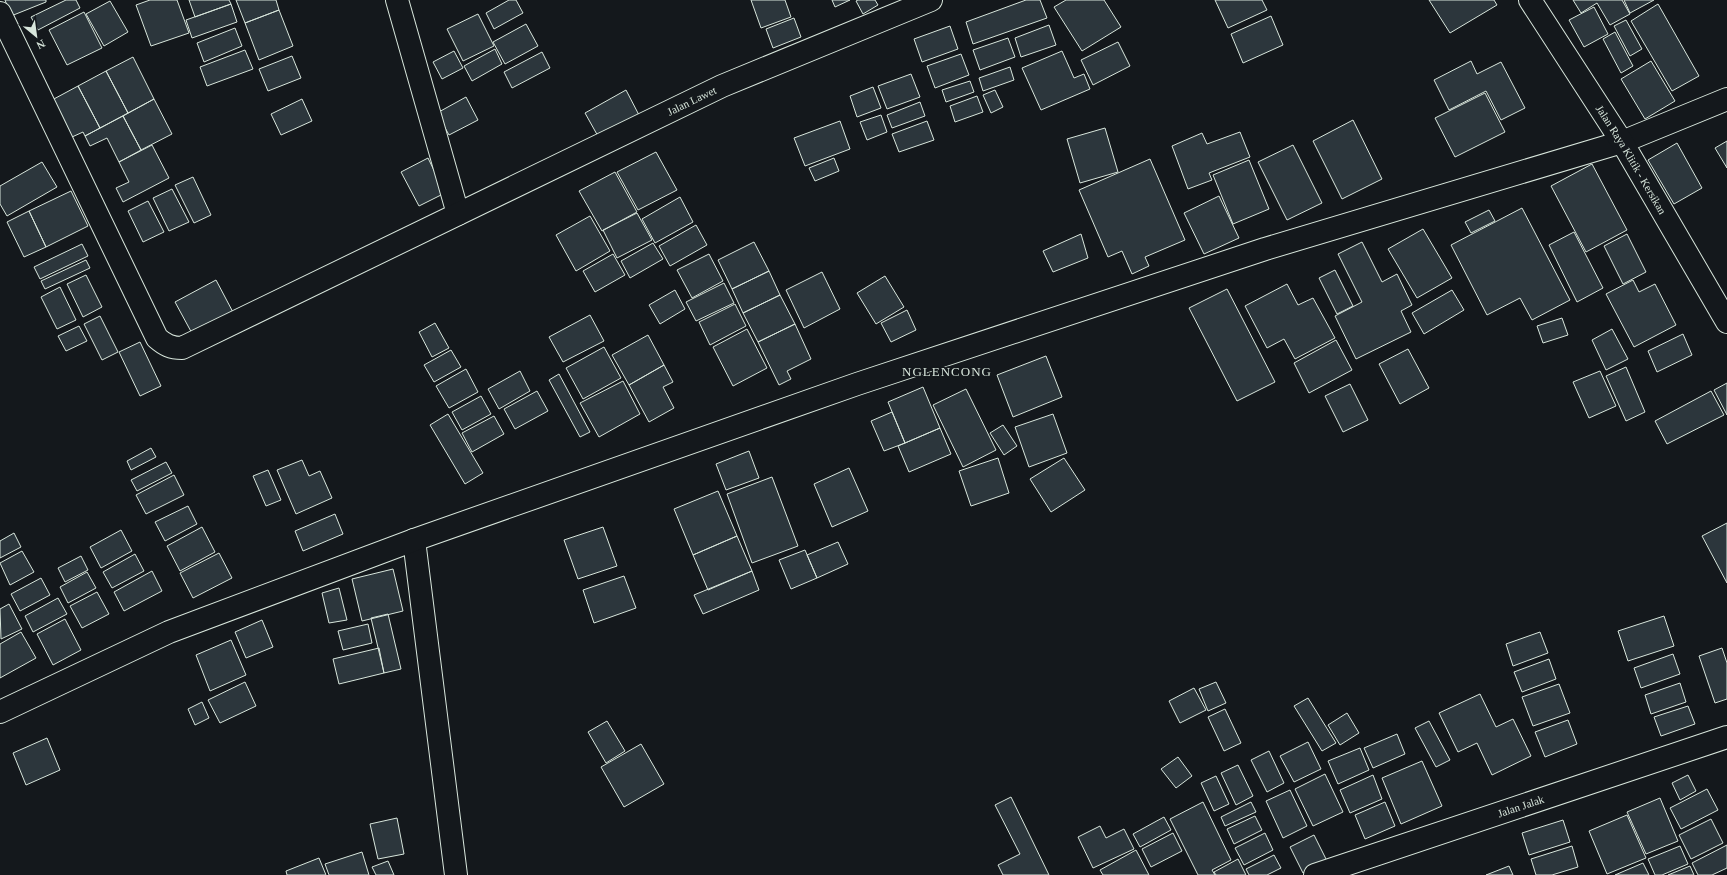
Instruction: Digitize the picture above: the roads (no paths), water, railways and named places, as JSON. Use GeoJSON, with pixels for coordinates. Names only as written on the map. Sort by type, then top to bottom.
{"type":"FeatureCollection","features":[{"type":"Feature","properties":{"kind":"street"},"geometry":{"type":"LineString","coordinates":[[397,0],[458,214]]}},
{"type":"Feature","properties":{"kind":"street","name":"Jalan Lawet"},"geometry":{"type":"LineString","coordinates":[[0,13],[157,338],[166,345],[182,348],[722,86],[931,0]]}},
{"type":"Feature","properties":{"kind":"street","name":"Jalan Raya Klitik - Kersikan"},"geometry":{"type":"LineString","coordinates":[[1530,0],[1622,142],[1727,322]]}},
{"type":"Feature","properties":{"kind":"street"},"geometry":{"type":"LineString","coordinates":[[0,712],[169,632],[414,540],[857,384],[1098,304],[1265,250],[1622,142],[1727,99]]}},
{"type":"Feature","properties":{"kind":"street"},"geometry":{"type":"LineString","coordinates":[[414,540],[456,875]]}},
{"type":"Feature","properties":{"kind":"street","name":"Jalan Jalak"},"geometry":{"type":"LineString","coordinates":[[1315,875],[1727,737]]}},
{"type":"Feature","properties":{"kind":"district","name":"NGLENCONG"},"geometry":{"type":"Point","coordinates":[947,371]}}]}
